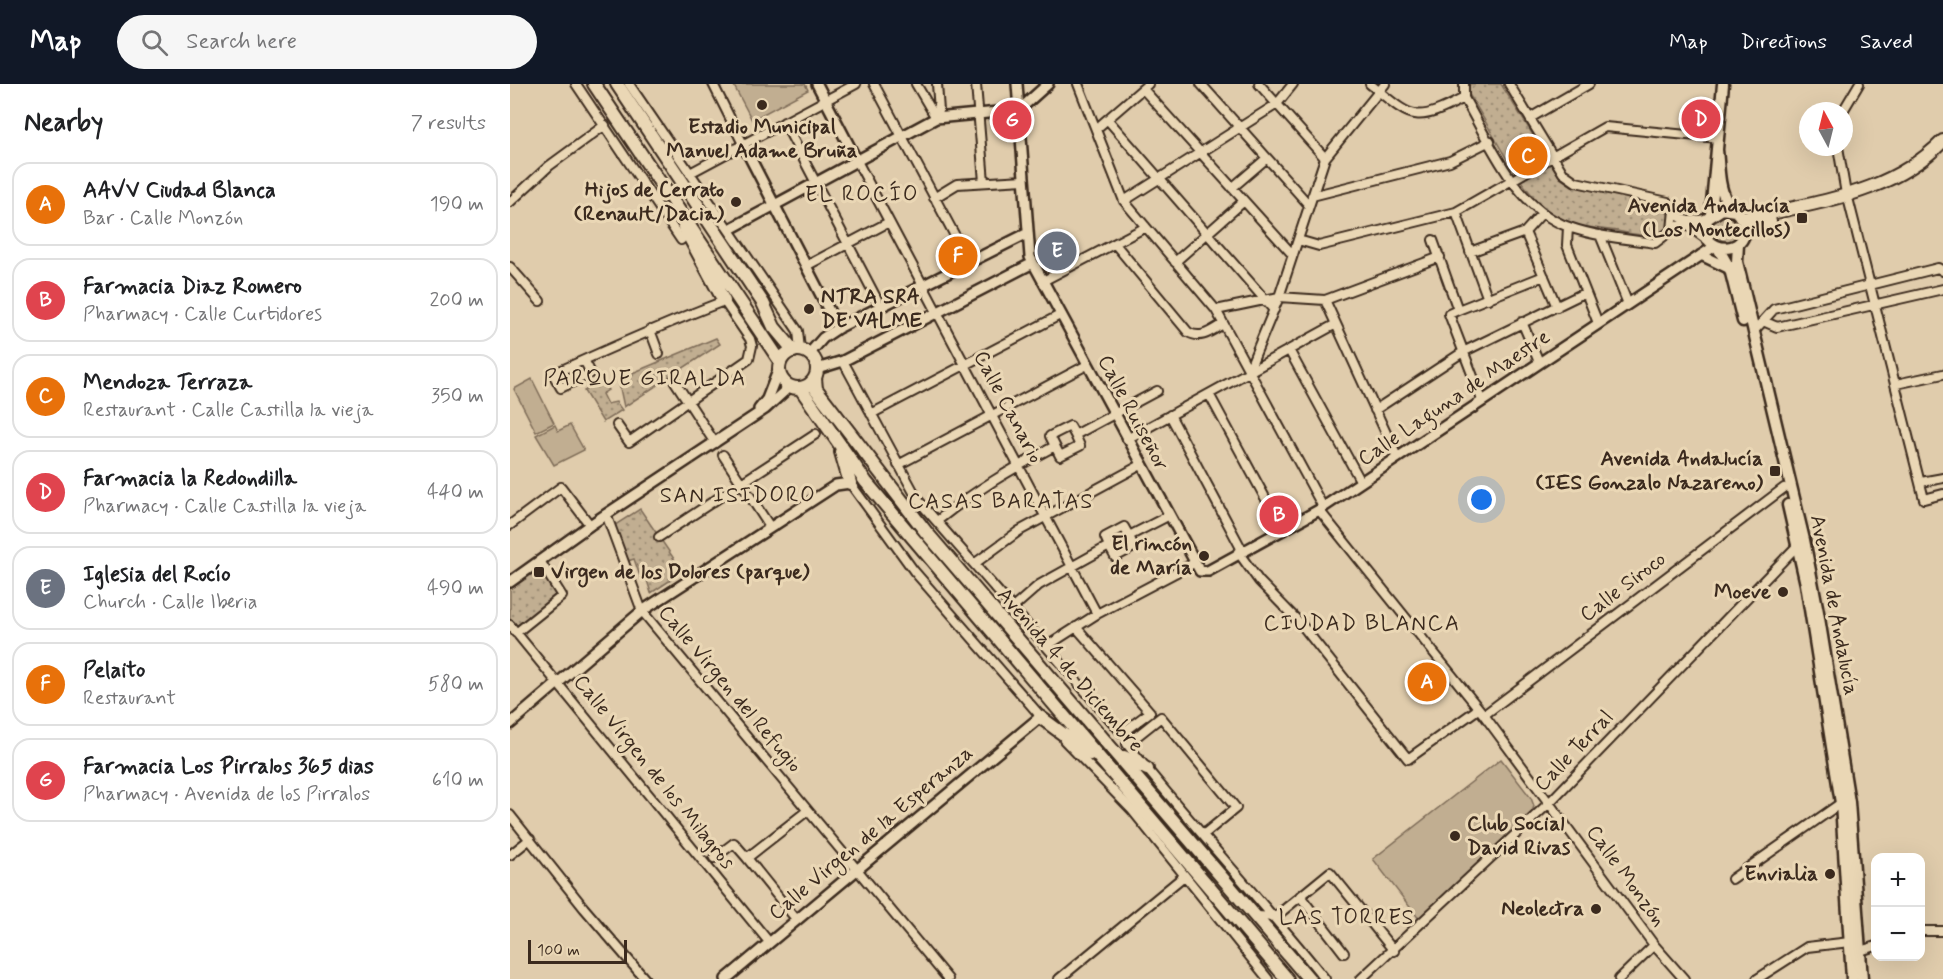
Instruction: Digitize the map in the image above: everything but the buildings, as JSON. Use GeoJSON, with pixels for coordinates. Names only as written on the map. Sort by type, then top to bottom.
{"type":"FeatureCollection","features":[{"type":"Feature","properties":{"kind":"main road"},"geometry":{"type":"LineString","coordinates":[[594,84],[654,170],[779,366],[801,352],[777,332],[763,303],[617,84]]}},
{"type":"Feature","properties":{"kind":"main road"},"geometry":{"type":"LineString","coordinates":[[1723,84],[1709,216],[1704,230],[1714,245],[1729,248],[1756,225],[1875,188],[1899,177],[1923,161],[1943,141]]}},
{"type":"Feature","properties":{"kind":"main road"},"geometry":{"type":"LineString","coordinates":[[1717,144],[1722,190],[1726,202],[1738,214],[1742,238]]}},
{"type":"Feature","properties":{"kind":"main road"},"geometry":{"type":"LineString","coordinates":[[1709,216],[1722,209],[1755,217],[1848,198],[1877,195],[1902,185],[1931,164],[1943,152]]}},
{"type":"Feature","properties":{"kind":"main road"},"geometry":{"type":"LineString","coordinates":[[654,170],[724,301]]}},
{"type":"Feature","properties":{"kind":"main road","name":"Avenida de Andalucía"},"geometry":{"type":"LineString","coordinates":[[1742,238],[1737,262],[1801,543],[1849,802],[1862,979]]}},
{"type":"Feature","properties":{"kind":"main road","name":"Avenida de Andalucía"},"geometry":{"type":"LineString","coordinates":[[1714,245],[1730,269],[1784,488],[1801,543],[1841,802],[1852,979]]}},
{"type":"Feature","properties":{"kind":"main road","name":"Avenida 4 de Diciembre"},"geometry":{"type":"LineString","coordinates":[[801,352],[816,373],[816,389],[926,532],[1308,979]]}},
{"type":"Feature","properties":{"kind":"main road","name":"Avenida 4 de Diciembre"},"geometry":{"type":"LineString","coordinates":[[779,366],[782,380],[795,388],[833,431],[866,482],[1287,979]]}},
{"type":"Feature","properties":{"kind":"main road"},"geometry":{"type":"LineString","coordinates":[[795,388],[816,373]]}},
{"type":"Feature","properties":{"kind":"main road"},"geometry":{"type":"LineString","coordinates":[[833,431],[850,483]]}},
{"type":"Feature","properties":{"kind":"main road"},"geometry":{"type":"LineString","coordinates":[[1040,717],[1109,769]]}},
{"type":"Feature","properties":{"kind":"main road"},"geometry":{"type":"LineString","coordinates":[[1115,752],[1146,769]]}},
{"type":"Feature","properties":{"kind":"street"},"geometry":{"type":"LineString","coordinates":[[576,84],[681,240]]}},
{"type":"Feature","properties":{"kind":"street"},"geometry":{"type":"LineString","coordinates":[[629,84],[798,331],[801,352],[838,328],[1028,233]]}},
{"type":"Feature","properties":{"kind":"street"},"geometry":{"type":"LineString","coordinates":[[713,84],[838,328]]}},
{"type":"Feature","properties":{"kind":"street"},"geometry":{"type":"LineString","coordinates":[[817,84],[857,161]]}},
{"type":"Feature","properties":{"kind":"street"},"geometry":{"type":"LineString","coordinates":[[690,173],[856,84]]}},
{"type":"Feature","properties":{"kind":"street"},"geometry":{"type":"LineString","coordinates":[[874,84],[969,262]]}},
{"type":"Feature","properties":{"kind":"street"},"geometry":{"type":"LineString","coordinates":[[916,84],[936,118]]}},
{"type":"Feature","properties":{"kind":"street"},"geometry":{"type":"LineString","coordinates":[[936,118],[939,111],[937,84]]}},
{"type":"Feature","properties":{"kind":"street"},"geometry":{"type":"LineString","coordinates":[[976,84],[984,182]]}},
{"type":"Feature","properties":{"kind":"street","name":"Calle Ruiseñor"},"geometry":{"type":"LineString","coordinates":[[1017,84],[1028,233],[1033,263],[1194,563]]}},
{"type":"Feature","properties":{"kind":"street"},"geometry":{"type":"LineString","coordinates":[[730,229],[936,118],[1019,110],[1048,84]]}},
{"type":"Feature","properties":{"kind":"street","name":"Calle Monzón"},"geometry":{"type":"LineString","coordinates":[[1078,84],[1124,201],[1216,310],[1321,508],[1481,712],[1654,945],[1684,979]]}},
{"type":"Feature","properties":{"kind":"street"},"geometry":{"type":"LineString","coordinates":[[1201,84],[1309,205]]}},
{"type":"Feature","properties":{"kind":"street"},"geometry":{"type":"LineString","coordinates":[[1259,84],[1325,158]]}},
{"type":"Feature","properties":{"kind":"street"},"geometry":{"type":"LineString","coordinates":[[1124,201],[1277,104],[1293,84]]}},
{"type":"Feature","properties":{"kind":"street"},"geometry":{"type":"LineString","coordinates":[[1370,84],[1413,116],[1427,116],[1464,98]]}},
{"type":"Feature","properties":{"kind":"street"},"geometry":{"type":"LineString","coordinates":[[1248,372],[1279,297],[1325,158],[1385,84]]}},
{"type":"Feature","properties":{"kind":"street"},"geometry":{"type":"LineString","coordinates":[[1464,84],[1464,98],[1512,179],[1526,198],[1542,213],[1568,227],[1600,235],[1655,243],[1666,237],[1673,226],[1674,214],[1668,202],[1656,197],[1576,182],[1563,173],[1509,84]]}},
{"type":"Feature","properties":{"kind":"street"},"geometry":{"type":"LineString","coordinates":[[1530,118],[1589,84]]}},
{"type":"Feature","properties":{"kind":"street"},"geometry":{"type":"LineString","coordinates":[[1848,102],[1859,84]]}},
{"type":"Feature","properties":{"kind":"street"},"geometry":{"type":"LineString","coordinates":[[1096,129],[1145,86],[1200,152],[1293,255]]}},
{"type":"Feature","properties":{"kind":"street"},"geometry":{"type":"LineString","coordinates":[[1108,120],[1274,310]]}},
{"type":"Feature","properties":{"kind":"street"},"geometry":{"type":"LineString","coordinates":[[784,122],[880,307]]}},
{"type":"Feature","properties":{"kind":"street"},"geometry":{"type":"LineString","coordinates":[[510,202],[549,166],[605,125]]}},
{"type":"Feature","properties":{"kind":"street"},"geometry":{"type":"LineString","coordinates":[[1298,240],[1319,246],[1456,213],[1605,127],[1717,144]]}},
{"type":"Feature","properties":{"kind":"street"},"geometry":{"type":"LineString","coordinates":[[1312,196],[1450,161],[1490,141]]}},
{"type":"Feature","properties":{"kind":"street"},"geometry":{"type":"LineString","coordinates":[[1840,156],[1848,198],[1924,499],[1943,494]]}},
{"type":"Feature","properties":{"kind":"street"},"geometry":{"type":"LineString","coordinates":[[1232,188],[1267,158]]}},
{"type":"Feature","properties":{"kind":"street","name":"Calle Canario"},"geometry":{"type":"LineString","coordinates":[[857,161],[1097,614]]}},
{"type":"Feature","properties":{"kind":"street"},"geometry":{"type":"LineString","coordinates":[[934,198],[957,184],[1024,180]]}},
{"type":"Feature","properties":{"kind":"street"},"geometry":{"type":"LineString","coordinates":[[1175,262],[1244,201]]}},
{"type":"Feature","properties":{"kind":"street"},"geometry":{"type":"LineString","coordinates":[[1456,213],[1488,299]]}},
{"type":"Feature","properties":{"kind":"street"},"geometry":{"type":"LineString","coordinates":[[1470,252],[1525,232],[1542,213]]}},
{"type":"Feature","properties":{"kind":"street"},"geometry":{"type":"LineString","coordinates":[[1674,214],[1688,221],[1709,216]]}},
{"type":"Feature","properties":{"kind":"street"},"geometry":{"type":"LineString","coordinates":[[806,266],[889,222]]}},
{"type":"Feature","properties":{"kind":"street"},"geometry":{"type":"LineString","coordinates":[[1673,226],[1687,225],[1714,245]]}},
{"type":"Feature","properties":{"kind":"street"},"geometry":{"type":"LineString","coordinates":[[1043,281],[1146,227]]}},
{"type":"Feature","properties":{"kind":"street"},"geometry":{"type":"LineString","coordinates":[[1568,227],[1567,245],[1598,323]]}},
{"type":"Feature","properties":{"kind":"street"},"geometry":{"type":"LineString","coordinates":[[1525,232],[1557,307]]}},
{"type":"Feature","properties":{"kind":"street"},"geometry":{"type":"LineString","coordinates":[[1600,235],[1628,303]]}},
{"type":"Feature","properties":{"kind":"street"},"geometry":{"type":"LineString","coordinates":[[1434,240],[1458,310]]}},
{"type":"Feature","properties":{"kind":"street"},"geometry":{"type":"LineString","coordinates":[[1115,244],[1188,332],[1195,336],[1202,336],[1223,324]]}},
{"type":"Feature","properties":{"kind":"street","name":"Calle Laguna de Maestre"},"geometry":{"type":"LineString","coordinates":[[1194,563],[1200,571],[1208,571],[1240,551],[1321,508],[1714,245]]}},
{"type":"Feature","properties":{"kind":"street"},"geometry":{"type":"LineString","coordinates":[[1701,255],[1730,269]]}},
{"type":"Feature","properties":{"kind":"street"},"geometry":{"type":"LineString","coordinates":[[1216,310],[1279,297],[1325,300],[1440,257]]}},
{"type":"Feature","properties":{"kind":"street"},"geometry":{"type":"LineString","coordinates":[[816,373],[1033,263]]}},
{"type":"Feature","properties":{"kind":"street"},"geometry":{"type":"LineString","coordinates":[[510,267],[540,302]]}},
{"type":"Feature","properties":{"kind":"street"},"geometry":{"type":"LineString","coordinates":[[1753,332],[1766,321],[1774,309],[1938,268],[1943,271]]}},
{"type":"Feature","properties":{"kind":"street"},"geometry":{"type":"LineString","coordinates":[[1482,400],[1449,314],[1544,276]]}},
{"type":"Feature","properties":{"kind":"street"},"geometry":{"type":"LineString","coordinates":[[1750,318],[1766,321],[1777,327],[1943,289]]}},
{"type":"Feature","properties":{"kind":"street"},"geometry":{"type":"LineString","coordinates":[[1376,410],[1462,352],[1584,292]]}},
{"type":"Feature","properties":{"kind":"street"},"geometry":{"type":"LineString","coordinates":[[1325,300],[1397,457]]}},
{"type":"Feature","properties":{"kind":"street"},"geometry":{"type":"LineString","coordinates":[[584,360],[591,373],[561,388],[553,374],[650,330],[724,301],[750,339],[752,346],[749,359],[629,442],[617,425]]}},
{"type":"Feature","properties":{"kind":"street"},"geometry":{"type":"LineString","coordinates":[[872,414],[1060,315]]}},
{"type":"Feature","properties":{"kind":"street"},"geometry":{"type":"LineString","coordinates":[[1522,322],[1539,362]]}},
{"type":"Feature","properties":{"kind":"street"},"geometry":{"type":"LineString","coordinates":[[1127,439],[1336,324]]}},
{"type":"Feature","properties":{"kind":"street"},"geometry":{"type":"LineString","coordinates":[[650,330],[659,354]]}},
{"type":"Feature","properties":{"kind":"street"},"geometry":{"type":"LineString","coordinates":[[1289,350],[1361,482]]}},
{"type":"Feature","properties":{"kind":"street"},"geometry":{"type":"LineString","coordinates":[[843,361],[918,500],[1014,607],[1122,734],[1150,712],[1076,627]]}},
{"type":"Feature","properties":{"kind":"street"},"geometry":{"type":"LineString","coordinates":[[898,465],[1087,364]]}},
{"type":"Feature","properties":{"kind":"street"},"geometry":{"type":"LineString","coordinates":[[756,413],[767,399],[779,366]]}},
{"type":"Feature","properties":{"kind":"street"},"geometry":{"type":"LineString","coordinates":[[1896,384],[1943,374]]}},
{"type":"Feature","properties":{"kind":"street"},"geometry":{"type":"LineString","coordinates":[[674,380],[715,443]]}},
{"type":"Feature","properties":{"kind":"street"},"geometry":{"type":"LineString","coordinates":[[510,582],[606,514],[795,388]]}},
{"type":"Feature","properties":{"kind":"street"},"geometry":{"type":"LineString","coordinates":[[1075,435],[1157,391]]}},
{"type":"Feature","properties":{"kind":"street"},"geometry":{"type":"LineString","coordinates":[[1209,394],[1282,529]]}},
{"type":"Feature","properties":{"kind":"street"},"geometry":{"type":"LineString","coordinates":[[814,415],[841,452]]}},
{"type":"Feature","properties":{"kind":"street"},"geometry":{"type":"LineString","coordinates":[[1170,415],[1240,551]]}},
{"type":"Feature","properties":{"kind":"street"},"geometry":{"type":"LineString","coordinates":[[1070,426],[1075,435],[1080,446],[1060,456],[1050,436],[1070,426]]}},
{"type":"Feature","properties":{"kind":"street"},"geometry":{"type":"LineString","coordinates":[[659,537],[816,434]]}},
{"type":"Feature","properties":{"kind":"street"},"geometry":{"type":"LineString","coordinates":[[937,522],[976,490],[1055,446]]}},
{"type":"Feature","properties":{"kind":"street"},"geometry":{"type":"LineString","coordinates":[[723,455],[770,527]]}},
{"type":"Feature","properties":{"kind":"street"},"geometry":{"type":"LineString","coordinates":[[974,564],[1019,531],[1141,465]]}},
{"type":"Feature","properties":{"kind":"street"},"geometry":{"type":"LineString","coordinates":[[1921,482],[1943,478]]}},
{"type":"Feature","properties":{"kind":"street"},"geometry":{"type":"LineString","coordinates":[[510,724],[642,611],[836,485],[850,483],[914,571],[1040,717],[1132,810],[1265,978]]}},
{"type":"Feature","properties":{"kind":"street"},"geometry":{"type":"LineString","coordinates":[[510,525],[561,487],[590,525]]}},
{"type":"Feature","properties":{"kind":"street","name":"Calle Siroco"},"geometry":{"type":"LineString","coordinates":[[1240,551],[1259,580],[1301,624],[1408,759],[1481,712],[1784,488]]}},
{"type":"Feature","properties":{"kind":"street","name":"Calle Virgen del Refugio"},"geometry":{"type":"LineString","coordinates":[[606,514],[642,611],[948,979]]}},
{"type":"Feature","properties":{"kind":"street"},"geometry":{"type":"LineString","coordinates":[[1130,536],[1168,516]]}},
{"type":"Feature","properties":{"kind":"street"},"geometry":{"type":"LineString","coordinates":[[1124,527],[1130,536],[1134,547],[1115,557],[1105,537],[1124,527]]}},
{"type":"Feature","properties":{"kind":"street","name":"Calle Terral"},"geometry":{"type":"LineString","coordinates":[[1361,979],[1394,951],[1549,803],[1801,543]]}},
{"type":"Feature","properties":{"kind":"street"},"geometry":{"type":"LineString","coordinates":[[1014,607],[1039,585],[1109,546]]}},
{"type":"Feature","properties":{"kind":"street"},"geometry":{"type":"LineString","coordinates":[[516,633],[562,596],[540,561]]}},
{"type":"Feature","properties":{"kind":"street"},"geometry":{"type":"LineString","coordinates":[[1047,646],[1097,614],[1194,563]]}},
{"type":"Feature","properties":{"kind":"street","name":"Calle Virgen de los Milagros"},"geometry":{"type":"LineString","coordinates":[[510,625],[770,942]]}},
{"type":"Feature","properties":{"kind":"street","name":"Calle Virgen de la Esperanza"},"geometry":{"type":"LineString","coordinates":[[726,979],[1040,717]]}},
{"type":"Feature","properties":{"kind":"street"},"geometry":{"type":"LineString","coordinates":[[1203,835],[1236,808],[1161,717],[1126,744],[1146,769],[1203,835],[1275,917],[1325,979]]}},
{"type":"Feature","properties":{"kind":"street"},"geometry":{"type":"LineString","coordinates":[[1732,879],[1841,802]]}},
{"type":"Feature","properties":{"kind":"street"},"geometry":{"type":"LineString","coordinates":[[747,858],[807,811]]}},
{"type":"Feature","properties":{"kind":"street"},"geometry":{"type":"LineString","coordinates":[[510,815],[584,908],[644,977]]}},
{"type":"Feature","properties":{"kind":"street"},"geometry":{"type":"LineString","coordinates":[[510,855],[530,838]]}},
{"type":"Feature","properties":{"kind":"street"},"geometry":{"type":"LineString","coordinates":[[714,858],[734,843],[796,919]]}},
{"type":"Feature","properties":{"kind":"street"},"geometry":{"type":"LineString","coordinates":[[1255,916],[1275,917],[1330,872],[1394,951]]}},
{"type":"Feature","properties":{"kind":"street"},"geometry":{"type":"LineString","coordinates":[[1059,979],[1184,876]]}},
{"type":"Feature","properties":{"kind":"street"},"geometry":{"type":"LineString","coordinates":[[1300,896],[1344,953]]}},
{"type":"Feature","properties":{"kind":"street"},"geometry":{"type":"LineString","coordinates":[[1925,931],[1943,931]]}},
{"type":"Feature","properties":{"kind":"street"},"geometry":{"type":"LineString","coordinates":[[1757,979],[1807,946],[1850,942]]}},
{"type":"Feature","properties":{"kind":"street"},"geometry":{"type":"LineString","coordinates":[[1619,979],[1654,945]]}},
{"type":"Feature","properties":{"kind":"street"},"geometry":{"type":"LineString","coordinates":[[1860,951],[1871,947]]}},
{"type":"Feature","properties":{"kind":"shaded area","name":"Estadio Municipal Manuel Adame Bruña"},"geometry":{"type":"Polygon","coordinates":[[[733,84],[805,84],[808,90],[752,120],[733,84]]]}},
{"type":"Feature","properties":{"kind":"shaded area"},"geometry":{"type":"Polygon","coordinates":[[[1467,84],[1501,84],[1560,178],[1572,186],[1661,204],[1671,218],[1667,231],[1656,235],[1643,235],[1582,226],[1563,221],[1548,211],[1521,181],[1468,93],[1467,84]]]}},
{"type":"Feature","properties":{"kind":"shaded area"},"geometry":{"type":"Polygon","coordinates":[[[1725,215],[1735,219],[1739,229],[1735,239],[1725,243],[1715,239],[1711,229],[1715,219],[1725,215]]]}},
{"type":"Feature","properties":{"kind":"shaded area"},"geometry":{"type":"Polygon","coordinates":[[[716,338],[720,344],[624,407],[618,379],[716,338]]]}},
{"type":"Feature","properties":{"kind":"shaded area"},"geometry":{"type":"Polygon","coordinates":[[[532,379],[554,423],[536,432],[514,389],[532,379]]]}},
{"type":"Feature","properties":{"kind":"shaded area"},"geometry":{"type":"Polygon","coordinates":[[[602,381],[608,390],[602,394],[607,404],[616,402],[622,410],[603,422],[584,391],[602,381]]]}},
{"type":"Feature","properties":{"kind":"shaded area"},"geometry":{"type":"Polygon","coordinates":[[[555,425],[558,431],[570,425],[584,450],[554,465],[536,435],[555,425]]]}},
{"type":"Feature","properties":{"kind":"shaded area"},"geometry":{"type":"Polygon","coordinates":[[[640,509],[683,572],[651,593],[646,577],[641,579],[634,559],[628,561],[615,525],[640,509]]]}},
{"type":"Feature","properties":{"kind":"shaded area"},"geometry":{"type":"Polygon","coordinates":[[[540,569],[557,596],[517,628],[510,621],[510,589],[540,569]]]}},
{"type":"Feature","properties":{"kind":"shaded area","name":"Club Social David Rivas"},"geometry":{"type":"Polygon","coordinates":[[[1501,759],[1531,798],[1534,806],[1532,812],[1419,919],[1373,859],[1501,759]]]}},
{"type":"Feature","properties":{"kind":"place","name":"Estadio Municipal Manuel Adame Bruña"},"geometry":{"type":"Point","coordinates":[762,105]}},
{"type":"Feature","properties":{"kind":"place","name":"Farmacia la Redondilla"},"geometry":{"type":"Point","coordinates":[1701,119]}},
{"type":"Feature","properties":{"kind":"place","name":"Farmacia Los Pirralos 365 dias"},"geometry":{"type":"Point","coordinates":[1012,120]}},
{"type":"Feature","properties":{"kind":"place","name":"Mendoza Terraza"},"geometry":{"type":"Point","coordinates":[1528,156]}},
{"type":"Feature","properties":{"kind":"place","name":"Hijos de Cerrato (Renault/Dacia)"},"geometry":{"type":"Point","coordinates":[736,202]}},
{"type":"Feature","properties":{"kind":"place","name":"Avenida Andalucía (Los Montecillos)"},"geometry":{"type":"Point","coordinates":[1802,218]}},
{"type":"Feature","properties":{"kind":"place","name":"Iglesia del Rocío"},"geometry":{"type":"Point","coordinates":[1057,251]}},
{"type":"Feature","properties":{"kind":"place","name":"Pelaito"},"geometry":{"type":"Point","coordinates":[958,256]}},
{"type":"Feature","properties":{"kind":"place","name":"NTRA SRA DE VALME"},"geometry":{"type":"Point","coordinates":[809,309]}},
{"type":"Feature","properties":{"kind":"place","name":"Avenida Andalucía (IES Gonzalo Nazareno)"},"geometry":{"type":"Point","coordinates":[1775,471]}},
{"type":"Feature","properties":{"kind":"place","name":"Farmacia Diaz Romero"},"geometry":{"type":"Point","coordinates":[1279,515]}},
{"type":"Feature","properties":{"kind":"place","name":"El rincón de María"},"geometry":{"type":"Point","coordinates":[1204,556]}},
{"type":"Feature","properties":{"kind":"place","name":"Virgen de los Dolores (parque)"},"geometry":{"type":"Point","coordinates":[539,572]}},
{"type":"Feature","properties":{"kind":"place","name":"Moeve"},"geometry":{"type":"Point","coordinates":[1783,592]}},
{"type":"Feature","properties":{"kind":"place","name":"AAVV Ciudad Blanca"},"geometry":{"type":"Point","coordinates":[1427,682]}},
{"type":"Feature","properties":{"kind":"place","name":"Club Social David Rivas"},"geometry":{"type":"Point","coordinates":[1455,836]}},
{"type":"Feature","properties":{"kind":"place","name":"Envialia"},"geometry":{"type":"Point","coordinates":[1830,874]}},
{"type":"Feature","properties":{"kind":"place","name":"Neolectra"},"geometry":{"type":"Point","coordinates":[1596,909]}},
{"type":"Feature","properties":{"kind":"district","name":"EL ROCÍO"},"geometry":{"type":"Point","coordinates":[862,195]}},
{"type":"Feature","properties":{"kind":"district","name":"PARQUE GIRALDA"},"geometry":{"type":"Point","coordinates":[645,379]}},
{"type":"Feature","properties":{"kind":"district","name":"SAN ISIDORO"},"geometry":{"type":"Point","coordinates":[738,496]}},
{"type":"Feature","properties":{"kind":"district","name":"CASAS BARATAS"},"geometry":{"type":"Point","coordinates":[1001,502]}},
{"type":"Feature","properties":{"kind":"district","name":"CIUDAD BLANCA"},"geometry":{"type":"Point","coordinates":[1362,624]}},
{"type":"Feature","properties":{"kind":"district","name":"LAS TORRES"},"geometry":{"type":"Point","coordinates":[1347,918]}}]}
